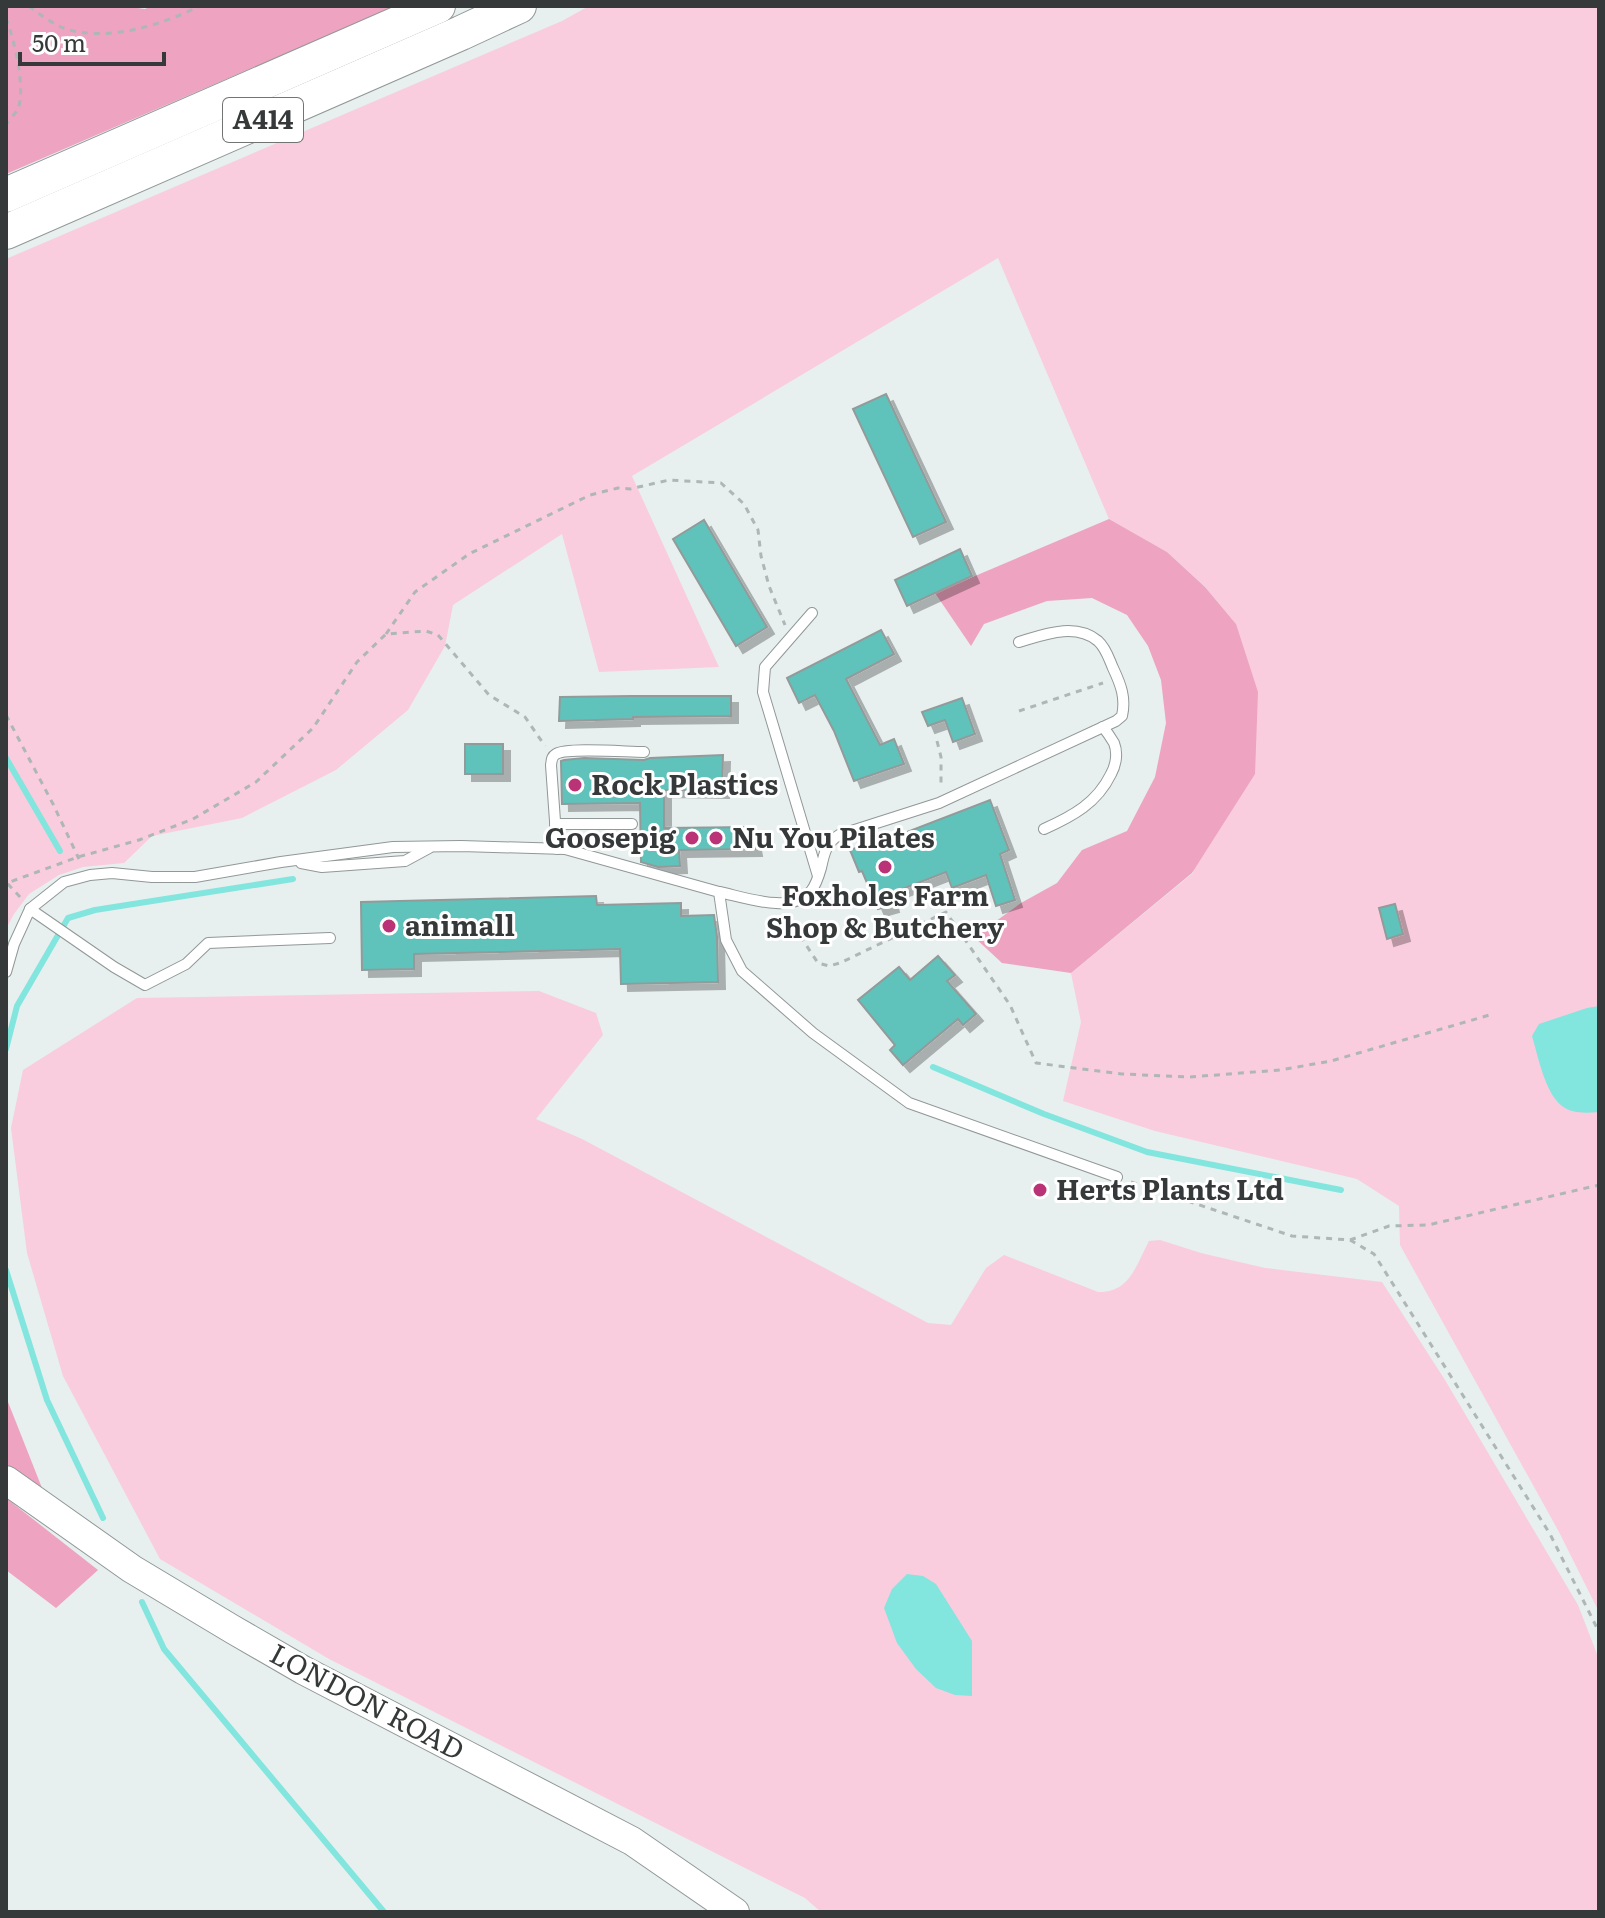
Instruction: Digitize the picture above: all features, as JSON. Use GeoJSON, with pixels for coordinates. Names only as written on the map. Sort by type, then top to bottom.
{"type":"FeatureCollection","features":[{"type":"Feature","properties":{"kind":"highway","name":"A414"},"geometry":{"type":"LineString","coordinates":[[6,195],[438,6]]}},
{"type":"Feature","properties":{"kind":"highway","name":"A414"},"geometry":{"type":"LineString","coordinates":[[6,232],[519,6]]}},
{"type":"Feature","properties":{"kind":"main road","name":"LONDON ROAD"},"geometry":{"type":"LineString","coordinates":[[6,1480],[132,1569],[232,1629],[303,1670],[632,1841],[735,1912]]}},
{"type":"Feature","properties":{"kind":"lane"},"geometry":{"type":"LineString","coordinates":[[812,613],[765,667],[763,692],[818,877]]}},
{"type":"Feature","properties":{"kind":"lane"},"geometry":{"type":"LineString","coordinates":[[6,972],[14,944],[30,909],[64,882],[112,873],[195,877],[393,847],[565,849],[719,892],[773,904],[794,902],[811,893],[827,847],[839,835],[939,803],[1122,716],[1125,704],[1118,678],[1106,651],[1097,641],[1084,634],[1067,631],[1019,642]]}},
{"type":"Feature","properties":{"kind":"lane"},"geometry":{"type":"LineString","coordinates":[[1044,829],[1069,818],[1088,805],[1104,788],[1115,768],[1116,756],[1114,745],[1103,727]]}},
{"type":"Feature","properties":{"kind":"lane"},"geometry":{"type":"LineString","coordinates":[[557,849],[553,757],[571,751],[644,752]]}},
{"type":"Feature","properties":{"kind":"lane"},"geometry":{"type":"LineString","coordinates":[[555,824],[632,824]]}},
{"type":"Feature","properties":{"kind":"lane"},"geometry":{"type":"LineString","coordinates":[[719,892],[726,940],[742,971],[813,1033],[909,1103],[1117,1177]]}},
{"type":"Feature","properties":{"kind":"lane"},"geometry":{"type":"LineString","coordinates":[[30,909],[145,985],[186,964],[208,943],[330,938]]}},
{"type":"Feature","properties":{"kind":"path"},"geometry":{"type":"LineString","coordinates":[[29,6],[64,29],[96,34],[157,23],[200,6]]}},
{"type":"Feature","properties":{"kind":"path"},"geometry":{"type":"LineString","coordinates":[[6,18],[16,47],[20,77],[18,108],[6,125]]}},
{"type":"Feature","properties":{"kind":"path"},"geometry":{"type":"LineString","coordinates":[[30,909],[7,883],[193,819],[256,782],[313,728],[357,662],[386,634],[415,592],[469,554],[590,495],[669,480],[721,483],[744,504],[758,530],[769,586],[790,638]]}},
{"type":"Feature","properties":{"kind":"path"},"geometry":{"type":"LineString","coordinates":[[386,634],[426,631],[438,635],[489,695],[525,717],[553,757]]}},
{"type":"Feature","properties":{"kind":"path"},"geometry":{"type":"LineString","coordinates":[[1019,711],[1118,678]]}},
{"type":"Feature","properties":{"kind":"path"},"geometry":{"type":"LineString","coordinates":[[6,715],[83,867],[90,875]]}},
{"type":"Feature","properties":{"kind":"path"},"geometry":{"type":"LineString","coordinates":[[937,741],[942,775],[939,803]]}},
{"type":"Feature","properties":{"kind":"path"},"geometry":{"type":"LineString","coordinates":[[779,903],[818,963],[829,966],[946,912],[1010,1005],[1036,1063],[1122,1074],[1190,1077],[1280,1070],[1331,1061],[1493,1014]]}},
{"type":"Feature","properties":{"kind":"path"},"geometry":{"type":"LineString","coordinates":[[1117,1177],[1292,1236],[1350,1240],[1389,1226],[1428,1225],[1599,1185]]}},
{"type":"Feature","properties":{"kind":"path"},"geometry":{"type":"LineString","coordinates":[[1350,1240],[1374,1254],[1550,1534],[1599,1632]]}},
{"type":"Feature","properties":{"kind":"shaded area"},"geometry":{"type":"Polygon","coordinates":[[[6,6],[123,6],[145,9],[151,6],[396,6],[6,174],[6,6]]]}},
{"type":"Feature","properties":{"kind":"shaded area"},"geometry":{"type":"Polygon","coordinates":[[[589,6],[1599,6],[1599,1612],[1559,1532],[1400,1245],[1399,1206],[1357,1179],[1155,1131],[1063,1101],[1081,1022],[1071,973],[1193,873],[1236,624],[1205,587],[1167,552],[1109,519],[998,258],[632,476],[719,667],[599,672],[562,534],[453,605],[445,646],[408,710],[336,770],[242,818],[152,836],[124,863],[83,867],[59,875],[29,894],[6,929],[6,259],[562,21],[589,6]]]}},
{"type":"Feature","properties":{"kind":"shaded area"},"geometry":{"type":"Polygon","coordinates":[[[1109,519],[1167,552],[1205,587],[1236,624],[1258,692],[1255,774],[1192,873],[1071,973],[1002,963],[974,937],[1021,903],[1057,883],[1082,850],[1127,831],[1155,777],[1166,723],[1161,680],[1148,646],[1127,615],[1092,598],[1047,601],[984,624],[971,646],[935,593],[1109,519]]]}},
{"type":"Feature","properties":{"kind":"shaded area"},"geometry":{"type":"Polygon","coordinates":[[[539,991],[596,1013],[603,1035],[536,1119],[582,1139],[928,1323],[951,1325],[986,1268],[1004,1255],[1098,1292],[1109,1291],[1118,1288],[1131,1276],[1149,1241],[1160,1240],[1265,1268],[1382,1282],[1445,1380],[1578,1605],[1597,1654],[1599,1912],[821,1912],[805,1898],[329,1659],[160,1559],[63,1376],[27,1253],[11,1128],[23,1070],[137,998],[539,991]]]}},
{"type":"Feature","properties":{"kind":"shaded area"},"geometry":{"type":"Polygon","coordinates":[[[6,1397],[42,1488],[6,1464],[6,1397]]]}},
{"type":"Feature","properties":{"kind":"shaded area"},"geometry":{"type":"Polygon","coordinates":[[[6,1498],[98,1570],[56,1608],[6,1570],[6,1498]]]}},
{"type":"Feature","properties":{"kind":"water"},"geometry":{"type":"Polygon","coordinates":[[[1599,1006],[1599,1112],[1575,1112],[1562,1106],[1551,1092],[1532,1036],[1539,1024],[1599,1006]]]}},
{"type":"Feature","properties":{"kind":"water"},"geometry":{"type":"Polygon","coordinates":[[[907,1574],[923,1576],[936,1584],[972,1641],[972,1696],[955,1695],[936,1688],[916,1669],[897,1643],[884,1608],[892,1589],[907,1574]]]}},
{"type":"Feature","properties":{"kind":"building"},"geometry":{"type":"Polygon","coordinates":[[[886,394],[946,522],[913,537],[853,409],[886,394]]]}},
{"type":"Feature","properties":{"kind":"building"},"geometry":{"type":"Polygon","coordinates":[[[704,520],[767,627],[736,646],[673,539],[704,520]]]}},
{"type":"Feature","properties":{"kind":"building"},"geometry":{"type":"Polygon","coordinates":[[[960,549],[972,576],[907,606],[895,580],[960,549]]]}},
{"type":"Feature","properties":{"kind":"building"},"geometry":{"type":"Polygon","coordinates":[[[881,630],[894,654],[846,679],[880,745],[894,739],[904,764],[854,781],[834,731],[815,695],[799,703],[787,678],[881,630]]]}},
{"type":"Feature","properties":{"kind":"building"},"geometry":{"type":"Polygon","coordinates":[[[731,696],[731,716],[559,721],[560,697],[731,696]]]}},
{"type":"Feature","properties":{"kind":"building"},"geometry":{"type":"Polygon","coordinates":[[[962,698],[975,734],[953,742],[945,720],[928,726],[922,712],[962,698]]]}},
{"type":"Feature","properties":{"kind":"building"},"geometry":{"type":"Polygon","coordinates":[[[465,744],[503,744],[503,774],[465,774],[465,744]]]}},
{"type":"Feature","properties":{"kind":"building"},"geometry":{"type":"Polygon","coordinates":[[[723,755],[722,791],[664,790],[664,828],[751,827],[755,849],[679,850],[680,866],[658,867],[641,862],[640,803],[562,804],[561,761],[564,760],[644,760],[723,755]]]}},
{"type":"Feature","properties":{"kind":"building"},"geometry":{"type":"Polygon","coordinates":[[[990,800],[1009,850],[1000,854],[1015,900],[996,906],[986,875],[952,888],[946,872],[889,894],[892,905],[878,909],[850,850],[902,834],[990,800]]]}},
{"type":"Feature","properties":{"kind":"building"},"geometry":{"type":"Polygon","coordinates":[[[596,896],[597,905],[681,903],[681,916],[714,915],[718,982],[621,984],[620,949],[414,954],[414,969],[362,970],[361,902],[596,896]]]}},
{"type":"Feature","properties":{"kind":"building"},"geometry":{"type":"Polygon","coordinates":[[[1395,904],[1403,934],[1387,939],[1379,908],[1395,904]]]}},
{"type":"Feature","properties":{"kind":"building"},"geometry":{"type":"Polygon","coordinates":[[[938,956],[955,975],[947,981],[976,1014],[963,1025],[958,1019],[903,1065],[890,1050],[895,1045],[858,1000],[899,967],[910,980],[938,956]]]}},
{"type":"Feature","properties":{"kind":"waterway"},"geometry":{"type":"LineString","coordinates":[[6,758],[60,851]]}},
{"type":"Feature","properties":{"kind":"waterway"},"geometry":{"type":"LineString","coordinates":[[6,1049],[17,1006],[68,918],[95,910],[293,879]]}},
{"type":"Feature","properties":{"kind":"waterway"},"geometry":{"type":"LineString","coordinates":[[933,1067],[1044,1114],[1147,1152],[1341,1190]]}},
{"type":"Feature","properties":{"kind":"waterway"},"geometry":{"type":"LineString","coordinates":[[6,1270],[47,1400],[103,1518]]}},
{"type":"Feature","properties":{"kind":"waterway"},"geometry":{"type":"LineString","coordinates":[[142,1602],[164,1649],[384,1912]]}},
{"type":"Feature","properties":{"kind":"place","name":"Rock Plastics"},"geometry":{"type":"Point","coordinates":[575,785]}},
{"type":"Feature","properties":{"kind":"place","name":"Goosepig"},"geometry":{"type":"Point","coordinates":[692,838]}},
{"type":"Feature","properties":{"kind":"place","name":"Nu You Pilates"},"geometry":{"type":"Point","coordinates":[716,838]}},
{"type":"Feature","properties":{"kind":"place","name":"Foxholes Farm Shop & Butchery"},"geometry":{"type":"Point","coordinates":[885,867]}},
{"type":"Feature","properties":{"kind":"place","name":"animall"},"geometry":{"type":"Point","coordinates":[389,926]}},
{"type":"Feature","properties":{"kind":"place","name":"Herts Plants Ltd"},"geometry":{"type":"Point","coordinates":[1040,1190]}}]}
